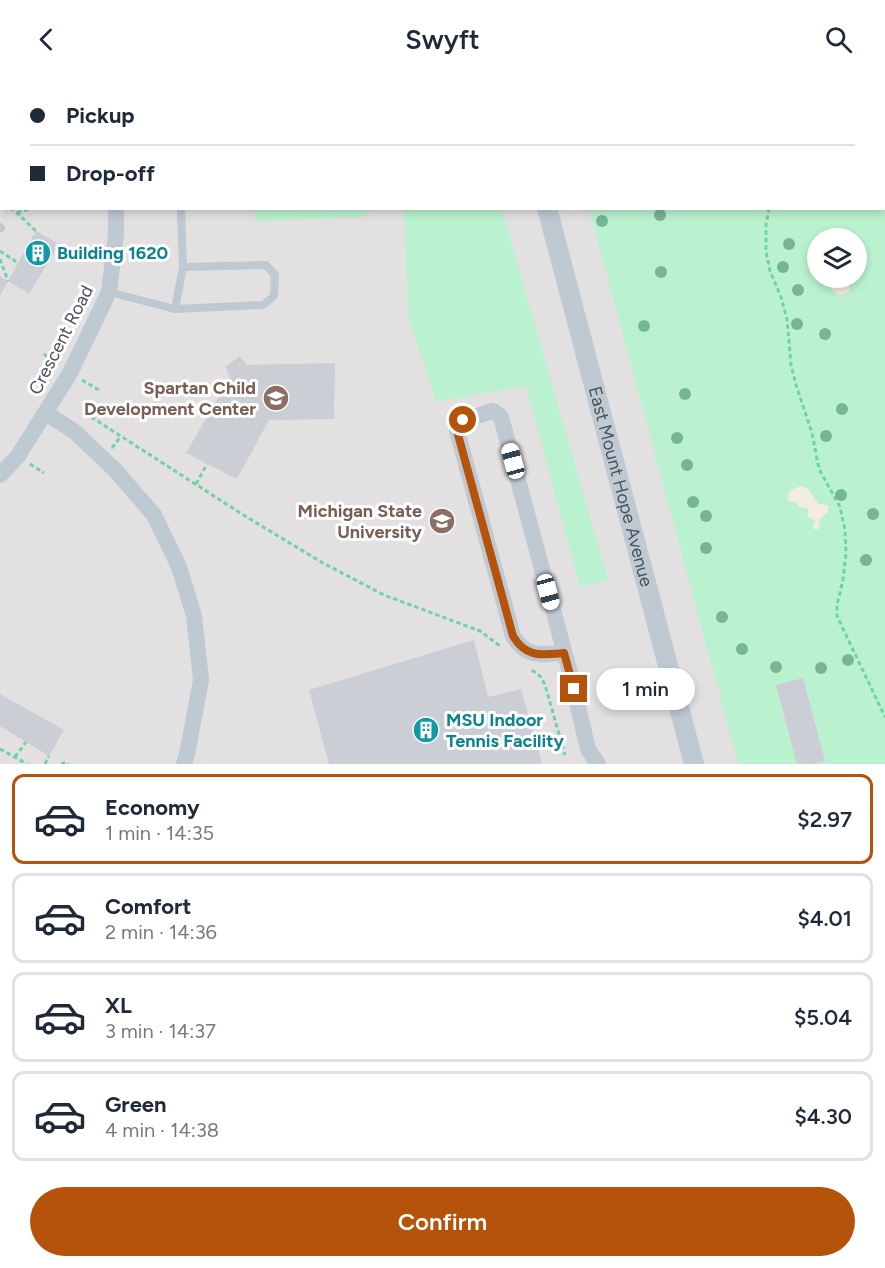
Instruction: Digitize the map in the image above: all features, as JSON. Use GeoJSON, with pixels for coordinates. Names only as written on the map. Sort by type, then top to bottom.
{"type":"FeatureCollection","features":[{"type":"Feature","properties":{"kind":"street","name":"Crescent Road"},"geometry":{"type":"LineString","coordinates":[[0,475],[18,456],[70,373],[109,292],[116,234],[116,210]]}},
{"type":"Feature","properties":{"kind":"street","name":"East Mount Hope Avenue"},"geometry":{"type":"LineString","coordinates":[[548,210],[694,764]]}},
{"type":"Feature","properties":{"kind":"street"},"geometry":{"type":"LineString","coordinates":[[564,653],[546,655],[530,653],[519,647],[513,636],[457,431],[463,420],[493,411],[501,417],[564,653],[588,749],[598,764]]}},
{"type":"Feature","properties":{"kind":"street"},"geometry":{"type":"LineString","coordinates":[[46,413],[75,432],[123,479],[154,515],[179,567],[194,616],[201,680],[184,764]]}},
{"type":"Feature","properties":{"kind":"lane"},"geometry":{"type":"LineString","coordinates":[[175,309],[183,267],[182,210]]}},
{"type":"Feature","properties":{"kind":"lane"},"geometry":{"type":"LineString","coordinates":[[109,292],[175,309],[263,305],[274,296],[275,275],[266,265],[183,267]]}},
{"type":"Feature","properties":{"kind":"path"},"geometry":{"type":"LineString","coordinates":[[769,210],[766,251],[770,271],[787,319],[791,365],[812,433],[819,469],[840,507],[846,530],[846,554],[837,616],[885,717]]}},
{"type":"Feature","properties":{"kind":"path"},"geometry":{"type":"LineString","coordinates":[[18,211],[36,231]]}},
{"type":"Feature","properties":{"kind":"path"},"geometry":{"type":"LineString","coordinates":[[0,251],[18,263]]}},
{"type":"Feature","properties":{"kind":"path"},"geometry":{"type":"LineString","coordinates":[[0,259],[8,281]]}},
{"type":"Feature","properties":{"kind":"path"},"geometry":{"type":"LineString","coordinates":[[85,413],[245,516],[323,562],[384,595],[480,632],[508,652]]}},
{"type":"Feature","properties":{"kind":"path"},"geometry":{"type":"LineString","coordinates":[[196,484],[207,464]]}},
{"type":"Feature","properties":{"kind":"path"},"geometry":{"type":"LineString","coordinates":[[525,665],[541,677],[545,685],[565,755]]}},
{"type":"Feature","properties":{"kind":"path"},"geometry":{"type":"LineString","coordinates":[[15,757],[26,742]]}},
{"type":"Feature","properties":{"kind":"path"},"geometry":{"type":"LineString","coordinates":[[0,749],[27,764]]}},
{"type":"Feature","properties":{"kind":"path"},"geometry":{"type":"LineString","coordinates":[[45,764],[49,756]]}},
{"type":"Feature","properties":{"kind":"path"},"geometry":{"type":"LineString","coordinates":[[61,764],[67,762],[68,764]]}},
{"type":"Feature","properties":{"kind":"shaded area","name":"Michigan State University"},"geometry":{"type":"Polygon","coordinates":[[[0,210],[885,210],[885,764],[0,764],[0,210]]]}},
{"type":"Feature","properties":{"kind":"green space"},"geometry":{"type":"Polygon","coordinates":[[[254,210],[370,210],[363,217],[257,221],[254,210]]]}},
{"type":"Feature","properties":{"kind":"green space"},"geometry":{"type":"Polygon","coordinates":[[[404,210],[502,210],[608,580],[580,587],[526,386],[436,402],[408,316],[404,210]]]}},
{"type":"Feature","properties":{"kind":"green space"},"geometry":{"type":"Polygon","coordinates":[[[589,210],[885,210],[885,764],[738,764],[589,210]]]}},
{"type":"Feature","properties":{"kind":"sand"},"geometry":{"type":"Polygon","coordinates":[[[831,288],[850,289],[845,294],[838,295],[831,288]]]}},
{"type":"Feature","properties":{"kind":"sand"},"geometry":{"type":"Polygon","coordinates":[[[803,486],[809,490],[818,504],[829,507],[828,512],[820,519],[818,530],[812,525],[815,522],[814,519],[807,515],[809,512],[807,508],[799,507],[795,501],[788,500],[792,490],[803,486]]]}},
{"type":"Feature","properties":{"kind":"building","name":"Building 1620"},"geometry":{"type":"Polygon","coordinates":[[[36,231],[59,244],[29,294],[8,281],[36,231]]]}},
{"type":"Feature","properties":{"kind":"building"},"geometry":{"type":"Polygon","coordinates":[[[0,276],[8,281],[0,296],[0,276]]]}},
{"type":"Feature","properties":{"kind":"building","name":"Spartan Child Development Center"},"geometry":{"type":"Polygon","coordinates":[[[240,356],[247,365],[335,363],[334,419],[269,420],[237,479],[186,453],[230,377],[225,367],[240,356]]]}},
{"type":"Feature","properties":{"kind":"building","name":"MSU Indoor Tennis Facility"},"geometry":{"type":"Polygon","coordinates":[[[474,640],[488,697],[521,689],[542,763],[329,764],[309,690],[474,640]]]}},
{"type":"Feature","properties":{"kind":"building"},"geometry":{"type":"Polygon","coordinates":[[[803,678],[825,761],[813,764],[797,764],[776,685],[803,678]]]}},
{"type":"Feature","properties":{"kind":"building"},"geometry":{"type":"Polygon","coordinates":[[[0,694],[64,730],[49,756],[0,726],[0,694]]]}},
{"type":"Feature","properties":{"kind":"place","name":"Building 1620"},"geometry":{"type":"Point","coordinates":[38,253]}},
{"type":"Feature","properties":{"kind":"place","name":"Spartan Child Development Center"},"geometry":{"type":"Point","coordinates":[276,398]}},
{"type":"Feature","properties":{"kind":"place","name":"Michigan State University"},"geometry":{"type":"Point","coordinates":[442,521]}},
{"type":"Feature","properties":{"kind":"place","name":"MSU Indoor Tennis Facility"},"geometry":{"type":"Point","coordinates":[426,730]}},
{"type":"Feature","properties":{"kind":"route"},"geometry":{"type":"LineString","coordinates":[[463,420],[457,431],[513,636],[519,647],[530,653],[546,655],[564,653],[574,689]]}}]}
